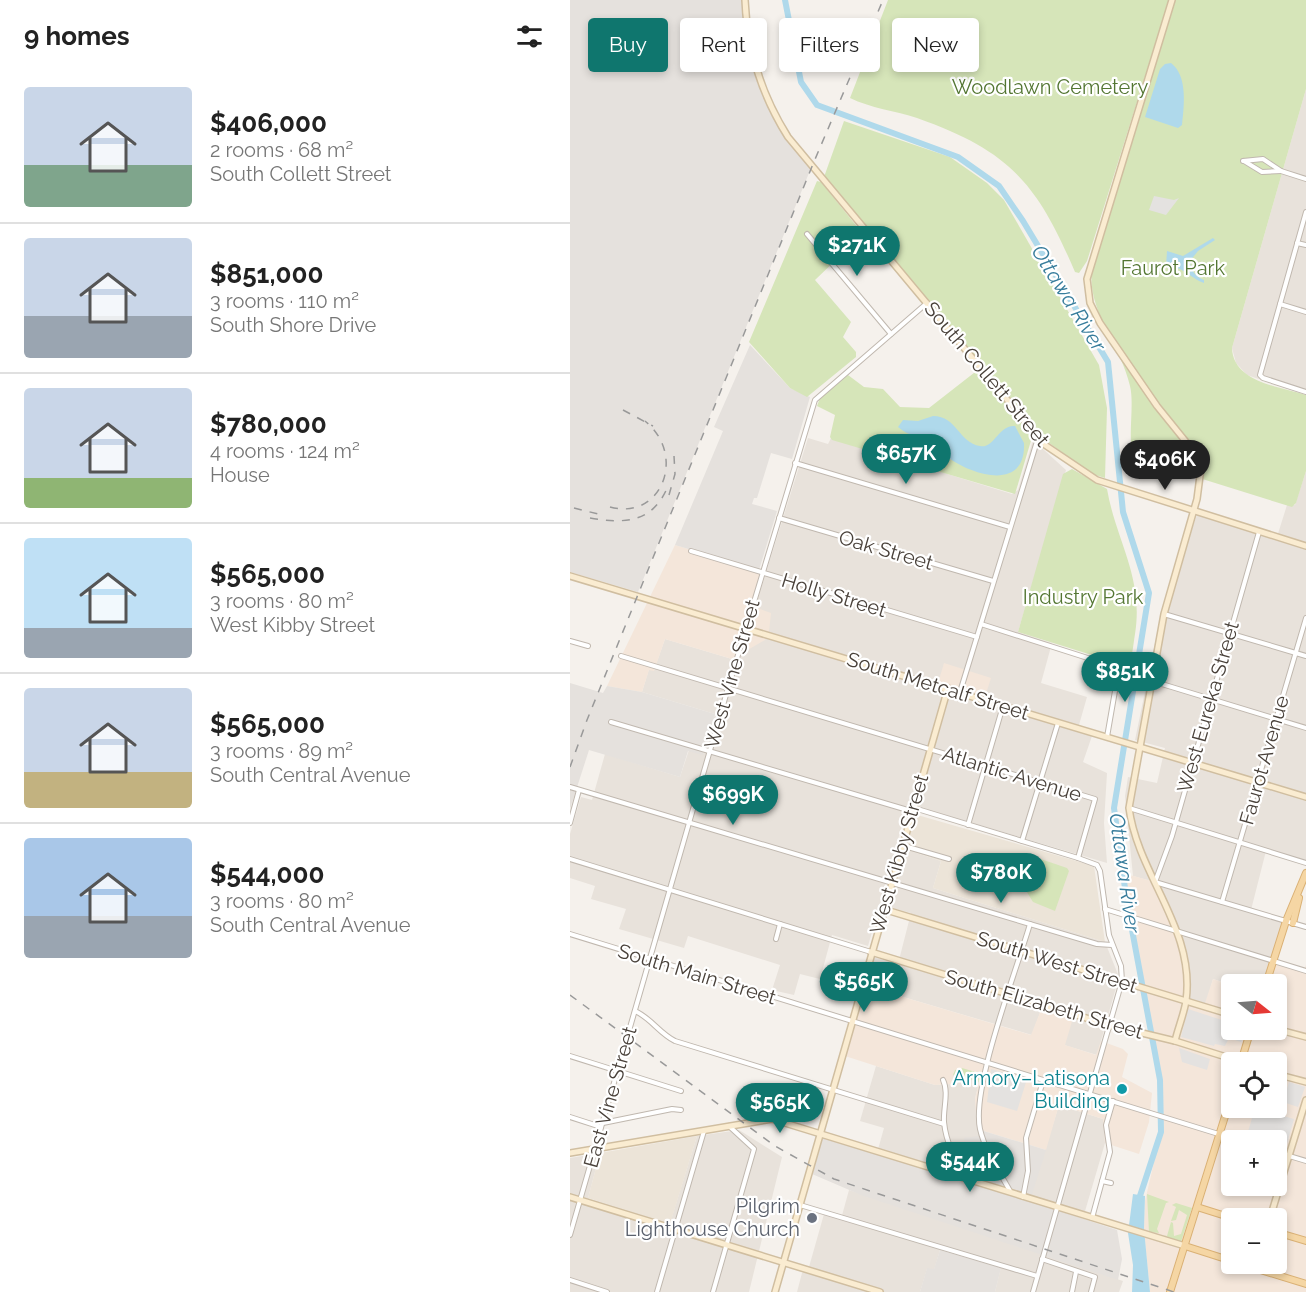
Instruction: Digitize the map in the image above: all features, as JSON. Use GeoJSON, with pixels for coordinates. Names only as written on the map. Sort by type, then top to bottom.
{"type":"FeatureCollection","features":[{"type":"Feature","properties":{"kind":"main road"},"geometry":{"type":"LineString","coordinates":[[1269,974],[1306,873]]}},
{"type":"Feature","properties":{"kind":"main road"},"geometry":{"type":"LineString","coordinates":[[1170,1292],[1224,1118]]}},
{"type":"Feature","properties":{"kind":"main road"},"geometry":{"type":"LineString","coordinates":[[1197,1207],[1221,1215]]}},
{"type":"Feature","properties":{"kind":"main road"},"geometry":{"type":"LineString","coordinates":[[1287,1235],[1306,1241]]}},
{"type":"Feature","properties":{"kind":"main road"},"geometry":{"type":"LineString","coordinates":[[1185,1246],[1221,1257]]}},
{"type":"Feature","properties":{"kind":"main road"},"geometry":{"type":"LineString","coordinates":[[1278,1274],[1306,1284]]}},
{"type":"Feature","properties":{"kind":"street","name":"South Collett Street"},"geometry":{"type":"LineString","coordinates":[[745,0],[750,47],[760,82],[781,125],[815,170],[1038,438],[1071,465],[1102,482],[1306,546]]}},
{"type":"Feature","properties":{"kind":"street"},"geometry":{"type":"LineString","coordinates":[[1172,0],[1096,242],[1087,279],[1092,309],[1150,397],[1198,457],[1201,478],[1164,614],[1130,808],[1135,839],[1178,930],[1184,963],[1186,1001],[1175,1041]]}},
{"type":"Feature","properties":{"kind":"street"},"geometry":{"type":"LineString","coordinates":[[1281,171],[1262,172],[1243,161],[1263,159],[1281,171],[1306,179]]}},
{"type":"Feature","properties":{"kind":"street"},"geometry":{"type":"LineString","coordinates":[[1306,212],[1261,369],[1262,378],[1306,392]]}},
{"type":"Feature","properties":{"kind":"street"},"geometry":{"type":"LineString","coordinates":[[807,234],[891,334],[927,303]]}},
{"type":"Feature","properties":{"kind":"street"},"geometry":{"type":"LineString","coordinates":[[1297,243],[1306,245]]}},
{"type":"Feature","properties":{"kind":"street"},"geometry":{"type":"LineString","coordinates":[[1280,304],[1306,312]]}},
{"type":"Feature","properties":{"kind":"street","name":"West Vine Street"},"geometry":{"type":"LineString","coordinates":[[650,960],[728,688],[815,400],[891,334]]}},
{"type":"Feature","properties":{"kind":"street"},"geometry":{"type":"LineString","coordinates":[[960,692],[1038,438]]}},
{"type":"Feature","properties":{"kind":"street"},"geometry":{"type":"LineString","coordinates":[[795,463],[1010,527]]}},
{"type":"Feature","properties":{"kind":"street","name":"Oak Street"},"geometry":{"type":"LineString","coordinates":[[779,518],[993,581]]}},
{"type":"Feature","properties":{"kind":"street","name":"West Eureka Street"},"geometry":{"type":"LineString","coordinates":[[1155,882],[1175,823],[1259,532]]}},
{"type":"Feature","properties":{"kind":"street","name":"Holly Street"},"geometry":{"type":"LineString","coordinates":[[691,551],[977,637]]}},
{"type":"Feature","properties":{"kind":"street","name":"South Metcalf Street"},"geometry":{"type":"LineString","coordinates":[[570,576],[1306,797]]}},
{"type":"Feature","properties":{"kind":"street"},"geometry":{"type":"LineString","coordinates":[[1164,614],[1306,656]]}},
{"type":"Feature","properties":{"kind":"street","name":"Faurot Avenue"},"geometry":{"type":"LineString","coordinates":[[1222,902],[1306,618]]}},
{"type":"Feature","properties":{"kind":"street"},"geometry":{"type":"LineString","coordinates":[[981,624],[1119,668],[1107,737]]}},
{"type":"Feature","properties":{"kind":"street"},"geometry":{"type":"LineString","coordinates":[[570,641],[588,646]]}},
{"type":"Feature","properties":{"kind":"street","name":"Atlantic Avenue"},"geometry":{"type":"LineString","coordinates":[[621,657],[1095,799],[1078,858]]}},
{"type":"Feature","properties":{"kind":"street"},"geometry":{"type":"LineString","coordinates":[[1152,681],[1306,728]]}},
{"type":"Feature","properties":{"kind":"street","name":"West Kibby Street"},"geometry":{"type":"LineString","coordinates":[[775,1292],[911,810],[948,688]]}},
{"type":"Feature","properties":{"kind":"street"},"geometry":{"type":"LineString","coordinates":[[968,825],[1003,706]]}},
{"type":"Feature","properties":{"kind":"street"},"geometry":{"type":"LineString","coordinates":[[611,722],[968,825],[1098,866],[1113,945],[1121,966],[1122,981],[1033,1292]]}},
{"type":"Feature","properties":{"kind":"street"},"geometry":{"type":"LineString","coordinates":[[1022,841],[1058,723]]}},
{"type":"Feature","properties":{"kind":"street"},"geometry":{"type":"LineString","coordinates":[[570,787],[890,884],[1097,944],[1113,945]]}},
{"type":"Feature","properties":{"kind":"street"},"geometry":{"type":"LineString","coordinates":[[570,823],[579,790]]}},
{"type":"Feature","properties":{"kind":"street"},"geometry":{"type":"LineString","coordinates":[[1130,808],[1306,863]]}},
{"type":"Feature","properties":{"kind":"street"},"geometry":{"type":"LineString","coordinates":[[901,845],[949,859]]}},
{"type":"Feature","properties":{"kind":"street","name":"South Elizabeth Street"},"geometry":{"type":"LineString","coordinates":[[570,859],[1009,995],[1221,1055]]}},
{"type":"Feature","properties":{"kind":"street"},"geometry":{"type":"LineString","coordinates":[[1155,882],[1306,927]]}},
{"type":"Feature","properties":{"kind":"street","name":"South West Street"},"geometry":{"type":"LineString","coordinates":[[883,909],[1221,1012]]}},
{"type":"Feature","properties":{"kind":"street"},"geometry":{"type":"LineString","coordinates":[[1105,909],[1306,970]]}},
{"type":"Feature","properties":{"kind":"street"},"geometry":{"type":"LineString","coordinates":[[776,939],[780,924]]}},
{"type":"Feature","properties":{"kind":"street"},"geometry":{"type":"LineString","coordinates":[[1011,1193],[980,1128],[979,1103],[988,1064],[1030,924]]}},
{"type":"Feature","properties":{"kind":"street","name":"South Main Street"},"geometry":{"type":"LineString","coordinates":[[570,934],[1219,1134]]}},
{"type":"Feature","properties":{"kind":"street","name":"East Vine Street"},"geometry":{"type":"LineString","coordinates":[[570,1235],[650,960]]}},
{"type":"Feature","properties":{"kind":"street"},"geometry":{"type":"LineString","coordinates":[[635,1011],[649,1018],[660,1032],[675,1041],[944,1124]]}},
{"type":"Feature","properties":{"kind":"street"},"geometry":{"type":"LineString","coordinates":[[1287,1032],[1306,1037]]}},
{"type":"Feature","properties":{"kind":"street"},"geometry":{"type":"LineString","coordinates":[[570,1056],[681,1091]]}},
{"type":"Feature","properties":{"kind":"street"},"geometry":{"type":"LineString","coordinates":[[1287,1077],[1306,1082]]}},
{"type":"Feature","properties":{"kind":"street"},"geometry":{"type":"LineString","coordinates":[[943,1080],[945,1086],[944,1124],[954,1158],[967,1180]]}},
{"type":"Feature","properties":{"kind":"street"},"geometry":{"type":"LineString","coordinates":[[1023,1197],[1028,1171],[1026,1141],[1043,1080]]}},
{"type":"Feature","properties":{"kind":"street"},"geometry":{"type":"LineString","coordinates":[[1273,1208],[1306,1100]]}},
{"type":"Feature","properties":{"kind":"street"},"geometry":{"type":"LineString","coordinates":[[1092,1218],[1111,1147],[1106,1125],[1113,1101]]}},
{"type":"Feature","properties":{"kind":"street"},"geometry":{"type":"LineString","coordinates":[[570,1117],[602,1125],[672,1109],[681,1110]]}},
{"type":"Feature","properties":{"kind":"street"},"geometry":{"type":"LineString","coordinates":[[570,1154],[771,1119],[1185,1246]]}},
{"type":"Feature","properties":{"kind":"street"},"geometry":{"type":"LineString","coordinates":[[713,1292],[754,1149],[728,1126]]}},
{"type":"Feature","properties":{"kind":"street"},"geometry":{"type":"LineString","coordinates":[[657,1292],[705,1130]]}},
{"type":"Feature","properties":{"kind":"street"},"geometry":{"type":"LineString","coordinates":[[1289,1156],[1306,1161]]}},
{"type":"Feature","properties":{"kind":"street"},"geometry":{"type":"LineString","coordinates":[[1102,1181],[1111,1183]]}},
{"type":"Feature","properties":{"kind":"street"},"geometry":{"type":"LineString","coordinates":[[570,1197],[880,1292]]}},
{"type":"Feature","properties":{"kind":"street"},"geometry":{"type":"LineString","coordinates":[[800,1204],[1037,1276]]}},
{"type":"Feature","properties":{"kind":"street"},"geometry":{"type":"LineString","coordinates":[[1042,1259],[1095,1277],[1090,1292]]}},
{"type":"Feature","properties":{"kind":"street"},"geometry":{"type":"LineString","coordinates":[[1072,1292],[1077,1277],[1076,1271]]}},
{"type":"Feature","properties":{"kind":"street"},"geometry":{"type":"LineString","coordinates":[[570,1280],[607,1292]]}},
{"type":"Feature","properties":{"kind":"shaded area"},"geometry":{"type":"Polygon","coordinates":[[[570,0],[742,0],[743,18],[680,18],[680,72],[754,72],[773,118],[811,168],[638,592],[570,572],[570,0]]]}},
{"type":"Feature","properties":{"kind":"shaded area"},"geometry":{"type":"Polygon","coordinates":[[[1306,89],[1306,395],[1247,375],[1236,363],[1232,348],[1306,89]]]}},
{"type":"Feature","properties":{"kind":"shaded area"},"geometry":{"type":"Polygon","coordinates":[[[1154,196],[1174,200],[1179,198],[1166,215],[1149,210],[1154,196]]]}},
{"type":"Feature","properties":{"kind":"shaded area"},"geometry":{"type":"Polygon","coordinates":[[[750,345],[790,388],[810,397],[792,459],[771,453],[757,498],[754,498],[752,504],[777,511],[759,570],[675,545],[723,431],[714,427],[750,345]]]}},
{"type":"Feature","properties":{"kind":"shaded area"},"geometry":{"type":"Polygon","coordinates":[[[808,438],[828,444],[831,438],[1012,494],[1018,490],[1033,440],[1066,470],[1018,632],[1052,643],[1041,683],[1087,697],[1079,725],[1081,733],[1092,736],[1083,762],[1107,773],[1104,823],[1107,863],[908,804],[868,946],[832,935],[820,979],[800,974],[794,995],[772,990],[780,965],[688,936],[684,948],[619,929],[626,909],[591,899],[595,886],[570,878],[570,834],[581,797],[592,800],[605,754],[680,777],[689,750],[703,754],[715,714],[642,692],[649,669],[654,670],[665,639],[732,659],[755,608],[808,438]]]}},
{"type":"Feature","properties":{"kind":"shaded area"},"geometry":{"type":"Polygon","coordinates":[[[1306,471],[1306,863],[1266,851],[1251,910],[1286,921],[1269,974],[1221,974],[1221,982],[1213,979],[1205,1007],[1186,1001],[1155,882],[1133,876],[1125,796],[1128,777],[1157,783],[1165,748],[1135,740],[1161,614],[1197,515],[1276,540],[1287,505],[1295,505],[1306,471]]]}},
{"type":"Feature","properties":{"kind":"shaded area"},"geometry":{"type":"Polygon","coordinates":[[[675,545],[766,572],[755,607],[771,613],[769,632],[765,640],[732,659],[665,639],[654,671],[649,670],[642,692],[607,686],[675,545]]]}},
{"type":"Feature","properties":{"kind":"shaded area"},"geometry":{"type":"Polygon","coordinates":[[[944,663],[991,678],[985,697],[938,683],[944,663]]]}},
{"type":"Feature","properties":{"kind":"shaded area"},"geometry":{"type":"Polygon","coordinates":[[[570,683],[603,693],[607,686],[642,692],[715,714],[703,755],[688,751],[680,777],[589,750],[570,809],[570,683]]]}},
{"type":"Feature","properties":{"kind":"shaded area"},"geometry":{"type":"Polygon","coordinates":[[[914,814],[1094,866],[1105,942],[933,888],[941,861],[904,849],[914,814]]]}},
{"type":"Feature","properties":{"kind":"shaded area"},"geometry":{"type":"Polygon","coordinates":[[[904,849],[941,861],[933,888],[1105,942],[1119,977],[1097,1055],[1064,1045],[1072,1018],[1041,1010],[1032,1035],[866,986],[873,957],[898,964],[911,913],[889,907],[904,849]]]}},
{"type":"Feature","properties":{"kind":"shaded area"},"geometry":{"type":"Polygon","coordinates":[[[1123,873],[1155,882],[1167,905],[1184,963],[1186,1001],[1204,1006],[1213,979],[1221,982],[1221,1040],[1287,1040],[1287,974],[1269,974],[1273,960],[1304,970],[1306,965],[1306,1292],[1150,1292],[1144,1229],[1145,1201],[1161,1132],[1160,1080],[1123,873]]]}},
{"type":"Feature","properties":{"kind":"shaded area"},"geometry":{"type":"Polygon","coordinates":[[[866,986],[1031,1035],[1041,1010],[1073,1018],[1065,1045],[1096,1055],[1101,1041],[1123,1049],[1128,1054],[1122,1077],[1152,1093],[1149,1122],[1139,1154],[1105,1143],[1103,1119],[1059,1105],[1046,1150],[977,1129],[975,1099],[981,1073],[955,1070],[951,1084],[935,1085],[845,1056],[866,986]]]}},
{"type":"Feature","properties":{"kind":"shaded area"},"geometry":{"type":"Polygon","coordinates":[[[1188,1009],[1221,1020],[1221,1040],[1228,1040],[1225,1046],[1215,1044],[1214,1046],[1181,1037],[1188,1009]]]}},
{"type":"Feature","properties":{"kind":"shaded area"},"geometry":{"type":"Polygon","coordinates":[[[1179,1048],[1210,1059],[1207,1070],[1182,1062],[1179,1048]]]}},
{"type":"Feature","properties":{"kind":"shaded area"},"geometry":{"type":"Polygon","coordinates":[[[876,1066],[935,1085],[951,1084],[953,1075],[979,1082],[975,1099],[980,1136],[966,1148],[968,1177],[877,1153],[884,1128],[860,1121],[876,1066]]]}},
{"type":"Feature","properties":{"kind":"shaded area"},"geometry":{"type":"Polygon","coordinates":[[[991,1069],[1027,1079],[1017,1111],[987,1102],[991,1069]]]}},
{"type":"Feature","properties":{"kind":"shaded area"},"geometry":{"type":"Polygon","coordinates":[[[1289,1082],[1305,1087],[1298,1107],[1287,1103],[1289,1082]]]}},
{"type":"Feature","properties":{"kind":"shaded area"},"geometry":{"type":"Polygon","coordinates":[[[1059,1105],[1103,1119],[1105,1143],[1083,1218],[1029,1201],[1059,1105]]]}},
{"type":"Feature","properties":{"kind":"shaded area"},"geometry":{"type":"Polygon","coordinates":[[[1287,1117],[1294,1119],[1287,1144],[1287,1130],[1248,1130],[1252,1118],[1287,1117]]]}},
{"type":"Feature","properties":{"kind":"shaded area"},"geometry":{"type":"Polygon","coordinates":[[[977,1129],[1046,1150],[1030,1201],[1117,1230],[1122,1259],[1118,1280],[861,1195],[812,1174],[821,1138],[967,1177],[955,1152],[965,1148],[964,1138],[979,1136],[977,1129]]]}},
{"type":"Feature","properties":{"kind":"shaded area"},"geometry":{"type":"Polygon","coordinates":[[[739,1130],[782,1157],[749,1292],[570,1292],[570,1158],[600,1153],[588,1198],[670,1223],[697,1136],[739,1130]]]}},
{"type":"Feature","properties":{"kind":"shaded area"},"geometry":{"type":"Polygon","coordinates":[[[697,1136],[670,1224],[588,1198],[600,1153],[697,1136]]]}},
{"type":"Feature","properties":{"kind":"shaded area"},"geometry":{"type":"Polygon","coordinates":[[[849,1190],[1123,1281],[1119,1292],[995,1292],[1001,1267],[940,1250],[934,1270],[927,1269],[920,1292],[797,1292],[802,1273],[809,1267],[824,1214],[841,1219],[849,1190]]]}},
{"type":"Feature","properties":{"kind":"shaded area"},"geometry":{"type":"Polygon","coordinates":[[[940,1250],[1001,1268],[995,1292],[920,1292],[927,1268],[934,1269],[940,1250]]]}},
{"type":"Feature","properties":{"kind":"green space","name":"Woodlawn Cemetery"},"geometry":{"type":"Polygon","coordinates":[[[888,0],[1169,0],[1087,261],[1079,273],[1075,272],[1061,241],[1033,193],[1017,174],[998,158],[976,143],[949,130],[850,98],[860,72],[880,72],[880,21],[888,0]]]}},
{"type":"Feature","properties":{"kind":"green space","name":"Faurot Park"},"geometry":{"type":"Polygon","coordinates":[[[1175,0],[1306,0],[1306,89],[1232,348],[1234,359],[1240,369],[1249,376],[1271,386],[1306,395],[1306,471],[1296,503],[1292,507],[1135,458],[1131,444],[1130,386],[1093,294],[1091,278],[1093,261],[1175,0]]]}},
{"type":"Feature","properties":{"kind":"green space"},"geometry":{"type":"Polygon","coordinates":[[[844,121],[950,157],[987,183],[1004,200],[1099,365],[1107,408],[1105,478],[1092,474],[1041,437],[824,177],[844,121]]]}},
{"type":"Feature","properties":{"kind":"green space"},"geometry":{"type":"Polygon","coordinates":[[[817,181],[821,182],[863,234],[815,280],[851,322],[843,337],[856,352],[856,357],[807,397],[790,388],[749,342],[817,181]]]}},
{"type":"Feature","properties":{"kind":"green space"},"geometry":{"type":"Polygon","coordinates":[[[979,369],[1033,434],[1015,494],[832,440],[830,437],[835,415],[817,406],[820,398],[848,375],[864,387],[883,389],[900,407],[929,408],[979,369]]]}},
{"type":"Feature","properties":{"kind":"green space","name":"Industry Park"},"geometry":{"type":"Polygon","coordinates":[[[1072,469],[1107,489],[1128,560],[1136,595],[1137,614],[1133,651],[1127,666],[1018,632],[1063,474],[1072,469]]]}},
{"type":"Feature","properties":{"kind":"green space"},"geometry":{"type":"Polygon","coordinates":[[[1026,854],[1067,868],[1069,871],[1055,911],[1033,902],[1022,884],[1026,854]]]}},
{"type":"Feature","properties":{"kind":"green space"},"geometry":{"type":"Polygon","coordinates":[[[962,1068],[982,1074],[979,1082],[953,1075],[955,1070],[962,1068]]]}},
{"type":"Feature","properties":{"kind":"green space"},"geometry":{"type":"Polygon","coordinates":[[[1147,1194],[1169,1202],[1166,1203],[1157,1229],[1159,1233],[1149,1232],[1147,1194]]]}},
{"type":"Feature","properties":{"kind":"green space"},"geometry":{"type":"Polygon","coordinates":[[[1176,1203],[1192,1208],[1181,1242],[1163,1235],[1167,1236],[1171,1222],[1174,1236],[1181,1234],[1187,1215],[1179,1210],[1176,1220],[1171,1221],[1176,1207],[1172,1205],[1176,1203]]]}},
{"type":"Feature","properties":{"kind":"water"},"geometry":{"type":"Polygon","coordinates":[[[1171,63],[1180,76],[1184,92],[1182,125],[1178,128],[1145,117],[1160,69],[1165,64],[1171,63]]]}},
{"type":"Feature","properties":{"kind":"water"},"geometry":{"type":"Polygon","coordinates":[[[1213,238],[1215,240],[1198,251],[1190,261],[1192,270],[1204,280],[1204,283],[1177,268],[1166,266],[1167,251],[1183,256],[1213,238]]]}},
{"type":"Feature","properties":{"kind":"water"},"geometry":{"type":"Polygon","coordinates":[[[933,416],[948,420],[967,440],[980,446],[989,444],[1009,426],[1015,426],[1024,443],[1022,458],[1017,468],[1008,474],[997,475],[972,470],[950,459],[936,445],[898,427],[903,420],[918,421],[933,416]]]}},
{"type":"Feature","properties":{"kind":"water"},"geometry":{"type":"Polygon","coordinates":[[[1133,1194],[1145,1196],[1144,1229],[1150,1292],[1132,1292],[1133,1265],[1128,1233],[1133,1194]]]}},
{"type":"Feature","properties":{"kind":"waterway","name":"Ottawa River"},"geometry":{"type":"LineString","coordinates":[[785,0],[801,82],[817,105],[958,157],[999,186],[1023,221],[1108,362],[1123,512],[1149,593],[1114,808],[1127,903],[1160,1080],[1161,1132],[1138,1202]]}},
{"type":"Feature","properties":{"kind":"railway"},"geometry":{"type":"LineString","coordinates":[[570,767],[813,164],[883,0]]}},
{"type":"Feature","properties":{"kind":"railway"},"geometry":{"type":"LineString","coordinates":[[623,410],[653,426]]}},
{"type":"Feature","properties":{"kind":"railway"},"geometry":{"type":"LineString","coordinates":[[610,507],[628,509],[643,504],[655,495],[663,482],[666,467],[665,451],[658,435],[645,421]]}},
{"type":"Feature","properties":{"kind":"railway"},"geometry":{"type":"LineString","coordinates":[[669,495],[675,474],[674,456]]}},
{"type":"Feature","properties":{"kind":"railway"},"geometry":{"type":"LineString","coordinates":[[590,518],[615,521],[646,514],[662,498],[668,486]]}},
{"type":"Feature","properties":{"kind":"railway"},"geometry":{"type":"LineString","coordinates":[[574,508],[602,515]]}},
{"type":"Feature","properties":{"kind":"railway"},"geometry":{"type":"LineString","coordinates":[[570,995],[775,1146],[834,1179],[1174,1292]]}},
{"type":"Feature","properties":{"kind":"place","name":"Armory–Latisona Building"},"geometry":{"type":"Point","coordinates":[1122,1089]}},
{"type":"Feature","properties":{"kind":"place","name":"Pilgrim Lighthouse Church"},"geometry":{"type":"Point","coordinates":[812,1218]}}]}
